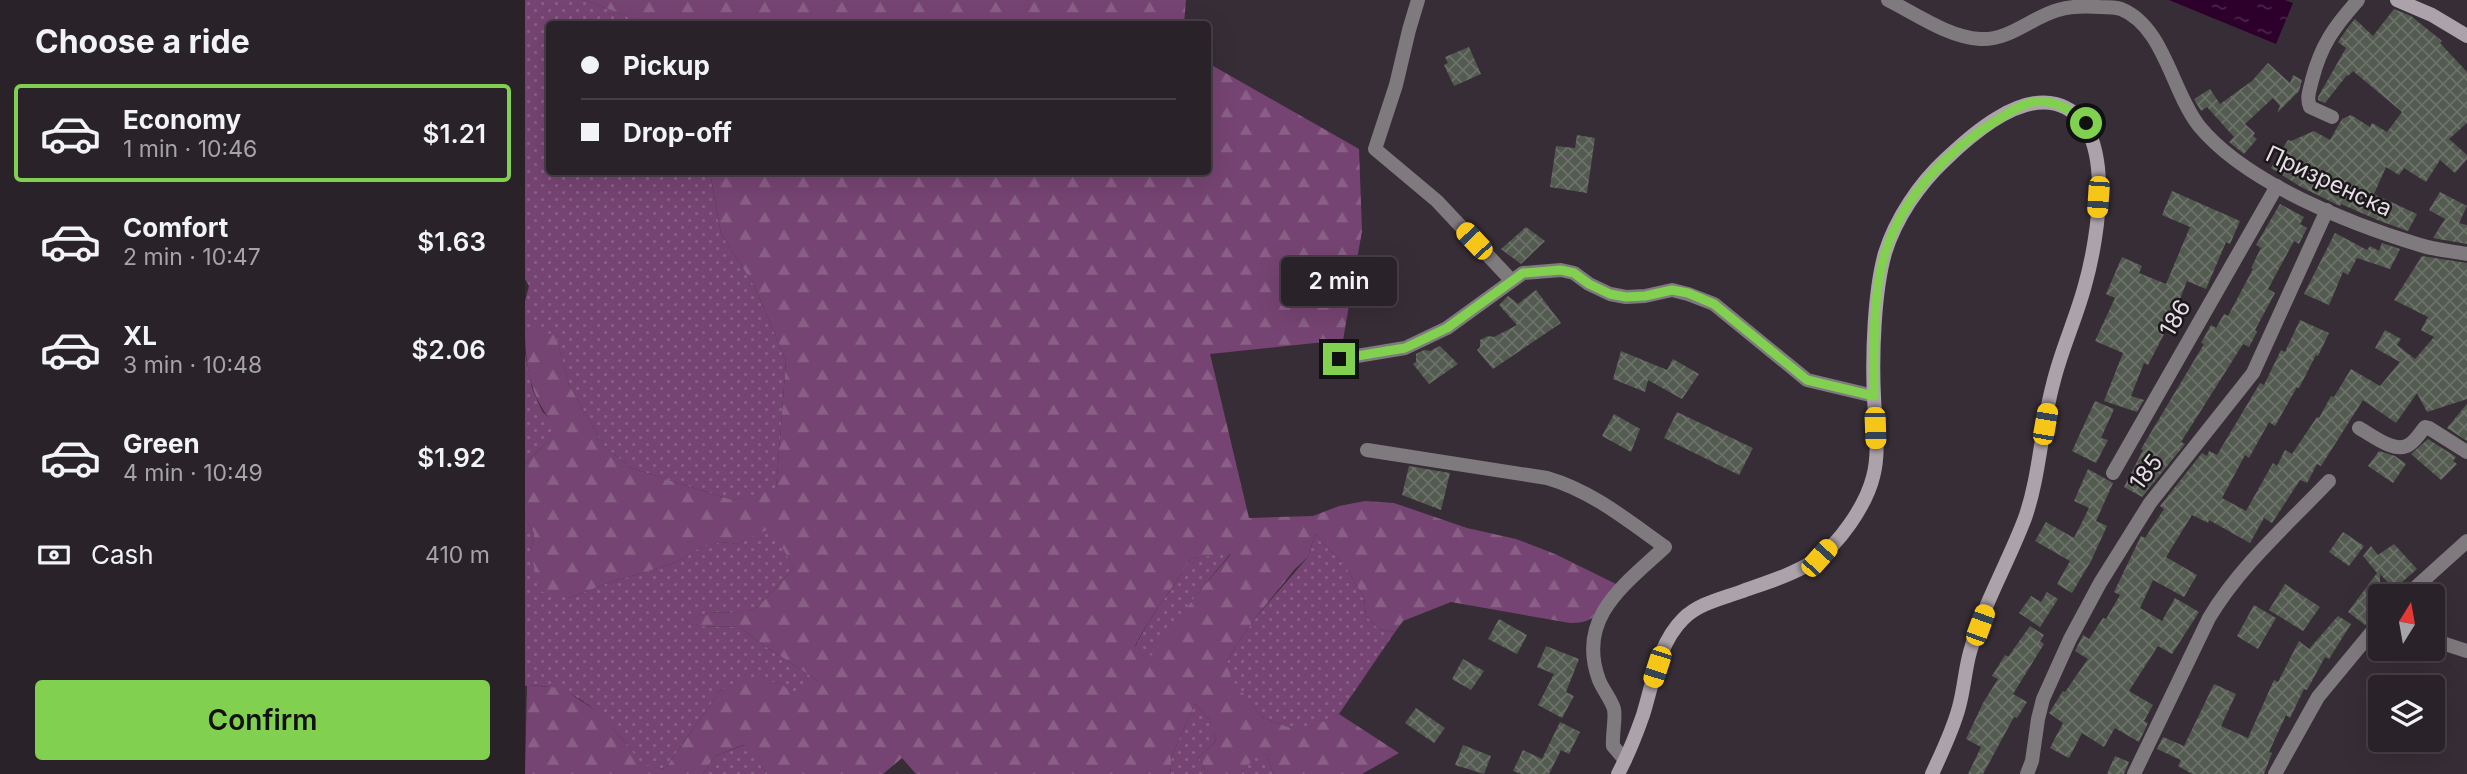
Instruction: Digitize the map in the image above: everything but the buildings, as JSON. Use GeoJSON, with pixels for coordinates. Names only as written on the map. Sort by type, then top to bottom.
{"type":"FeatureCollection","features":[{"type":"Feature","properties":{"kind":"main road"},"geometry":{"type":"LineString","coordinates":[[2397,0],[2432,15],[2467,36]]}},
{"type":"Feature","properties":{"kind":"main road"},"geometry":{"type":"LineString","coordinates":[[1618,774],[1638,728],[1664,649],[1681,621],[1706,604],[1803,567],[1819,558],[1853,521],[1874,477],[1875,324],[1885,254],[1909,203],[1947,158],[1991,124],[2016,108],[2034,102],[2056,104],[2074,111],[2086,123],[2096,152],[2099,174],[2095,242],[2085,288],[2060,357],[2051,391],[2035,482],[2025,516],[1970,650],[1959,705],[1932,774]]}},
{"type":"Feature","properties":{"kind":"street"},"geometry":{"type":"LineString","coordinates":[[1418,0],[1396,85],[1375,149],[1437,201],[1511,280]]}},
{"type":"Feature","properties":{"kind":"street","name":"Призренска"},"geometry":{"type":"LineString","coordinates":[[1888,0],[1953,33],[1980,40],[1999,37],[2057,10],[2089,6],[2120,8],[2137,18],[2148,29],[2181,97],[2198,124],[2223,152],[2277,186],[2327,210],[2422,246],[2467,254]]}},
{"type":"Feature","properties":{"kind":"street"},"geometry":{"type":"LineString","coordinates":[[2332,117],[2310,107],[2307,99],[2319,56],[2334,27],[2358,0]]}},
{"type":"Feature","properties":{"kind":"street","name":"186"},"geometry":{"type":"LineString","coordinates":[[2113,473],[2277,186]]}},
{"type":"Feature","properties":{"kind":"street","name":"185"},"geometry":{"type":"LineString","coordinates":[[2027,774],[2032,761],[2043,699],[2070,639],[2100,583],[2150,503],[2253,373],[2327,210]]}},
{"type":"Feature","properties":{"kind":"street"},"geometry":{"type":"LineString","coordinates":[[1339,359],[1405,348],[1447,328],[1523,273],[1561,270],[1574,273],[1610,294],[1626,297],[1672,290],[1688,293],[1714,304],[1807,380],[1874,396]]}},
{"type":"Feature","properties":{"kind":"street"},"geometry":{"type":"LineString","coordinates":[[2359,428],[2391,446],[2400,448],[2408,446],[2425,427],[2430,428],[2467,452]]}},
{"type":"Feature","properties":{"kind":"street"},"geometry":{"type":"LineString","coordinates":[[1367,450],[1547,478],[1571,485],[1602,502],[1665,547],[1607,604],[1596,627],[1592,646],[1600,681],[1614,709],[1613,746],[1625,760]]}},
{"type":"Feature","properties":{"kind":"street"},"geometry":{"type":"LineString","coordinates":[[2134,774],[2222,595],[2329,481]]}},
{"type":"Feature","properties":{"kind":"street"},"geometry":{"type":"LineString","coordinates":[[2420,584],[2467,541]]}},
{"type":"Feature","properties":{"kind":"street"},"geometry":{"type":"LineString","coordinates":[[2275,774],[2318,697],[2368,637]]}},
{"type":"Feature","properties":{"kind":"street"},"geometry":{"type":"LineString","coordinates":[[2445,644],[2467,651]]}},
{"type":"Feature","properties":{"kind":"green space"},"geometry":{"type":"Polygon","coordinates":[[[525,0],[585,0],[638,21],[546,21],[546,175],[711,175],[721,234],[755,287],[786,361],[776,490],[732,500],[631,468],[604,446],[569,385],[556,336],[525,329],[525,301],[529,286],[525,279],[525,0]]]}},
{"type":"Feature","properties":{"kind":"green space"},"geometry":{"type":"Polygon","coordinates":[[[585,0],[1186,0],[1184,21],[638,21],[585,0]]]}},
{"type":"Feature","properties":{"kind":"green space"},"geometry":{"type":"Polygon","coordinates":[[[1211,65],[1359,149],[1362,231],[1343,340],[1210,354],[1249,518],[1313,516],[1339,506],[1365,501],[1394,503],[1467,528],[1516,539],[1555,554],[1616,584],[1599,612],[1580,623],[1451,602],[1403,621],[1395,632],[1379,629],[1366,616],[1364,598],[1346,567],[1315,534],[1308,557],[1256,617],[1227,662],[1231,678],[1262,717],[1291,728],[1309,728],[1339,714],[1399,753],[1362,774],[1273,774],[1267,754],[1256,756],[1241,774],[1207,774],[1199,757],[1216,741],[1210,720],[1195,704],[1172,755],[1170,774],[916,774],[902,758],[883,774],[768,774],[743,745],[715,756],[703,774],[525,774],[527,685],[562,688],[601,714],[643,765],[665,769],[720,691],[744,679],[780,683],[798,696],[817,680],[740,627],[698,626],[685,622],[709,612],[740,613],[758,607],[794,568],[771,528],[737,544],[720,542],[698,549],[675,563],[569,598],[539,591],[531,551],[534,533],[525,518],[525,463],[549,441],[554,424],[534,392],[526,355],[525,329],[556,335],[569,385],[604,446],[631,468],[732,500],[776,489],[786,361],[755,287],[721,234],[711,175],[1211,175],[1211,65]],[[1231,554],[1191,558],[1135,646],[1148,660],[1197,594],[1231,554]]]}},
{"type":"Feature","properties":{"kind":"green space"},"geometry":{"type":"Polygon","coordinates":[[[525,354],[532,388],[542,411],[555,424],[549,441],[525,463],[525,354]]]}},
{"type":"Feature","properties":{"kind":"green space"},"geometry":{"type":"Polygon","coordinates":[[[525,518],[534,533],[531,551],[569,598],[675,563],[697,549],[720,542],[737,544],[771,527],[794,568],[758,607],[741,613],[709,612],[686,622],[698,626],[740,627],[817,680],[798,697],[780,683],[744,680],[720,691],[665,769],[643,766],[607,722],[579,699],[545,686],[525,686],[525,518]]]}},
{"type":"Feature","properties":{"kind":"green space"},"geometry":{"type":"Polygon","coordinates":[[[1315,534],[1346,567],[1364,598],[1366,616],[1379,629],[1395,632],[1339,714],[1310,728],[1291,728],[1262,717],[1230,678],[1227,662],[1256,617],[1308,557],[1315,534]]]}},
{"type":"Feature","properties":{"kind":"green space"},"geometry":{"type":"Polygon","coordinates":[[[1231,553],[1197,594],[1149,661],[1135,647],[1191,558],[1231,553]]]}},
{"type":"Feature","properties":{"kind":"green space"},"geometry":{"type":"Polygon","coordinates":[[[1195,704],[1210,720],[1216,741],[1199,757],[1207,774],[1170,774],[1172,755],[1195,704]]]}},
{"type":"Feature","properties":{"kind":"green space"},"geometry":{"type":"Polygon","coordinates":[[[744,745],[768,774],[703,774],[715,756],[744,745]]]}},
{"type":"Feature","properties":{"kind":"green space"},"geometry":{"type":"Polygon","coordinates":[[[1267,754],[1273,774],[1241,774],[1256,755],[1267,754]]]}},
{"type":"Feature","properties":{"kind":"water"},"geometry":{"type":"Polygon","coordinates":[[[2169,0],[2285,0],[2293,3],[2276,44],[2169,0]]]}},
{"type":"Feature","properties":{"kind":"route"},"geometry":{"type":"LineString","coordinates":[[1339,359],[1405,348],[1447,328],[1523,273],[1548,269],[1574,273],[1610,294],[1626,297],[1672,290],[1688,293],[1714,304],[1807,380],[1874,396],[1875,324],[1885,254],[1909,203],[1928,178],[1971,138],[2016,108],[2034,102],[2056,104],[2074,111],[2086,123]]}}]}
